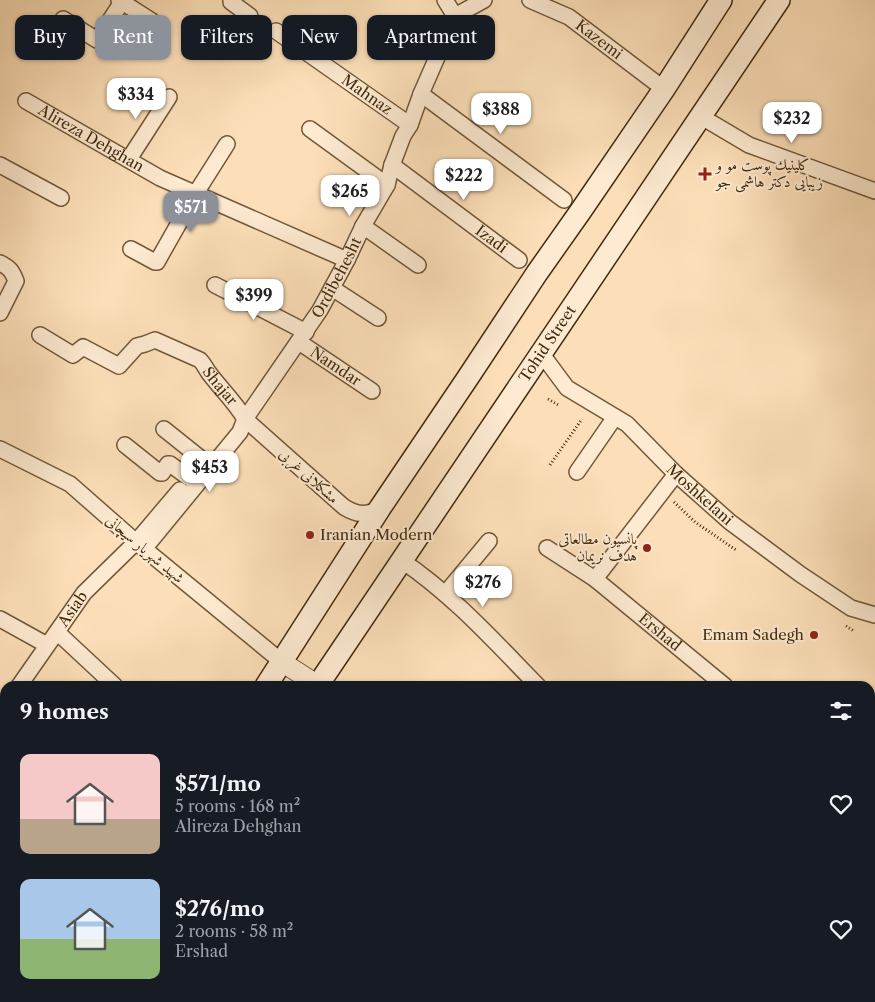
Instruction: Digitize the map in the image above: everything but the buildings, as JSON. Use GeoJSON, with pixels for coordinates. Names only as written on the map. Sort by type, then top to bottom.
{"type":"FeatureCollection","features":[{"type":"Feature","properties":{"kind":"main road"},"geometry":{"type":"LineString","coordinates":[[269,681],[380,508],[470,376],[537,273],[664,89],[721,0]]}},
{"type":"Feature","properties":{"kind":"main road","name":"Tohid Street"},"geometry":{"type":"LineString","coordinates":[[320,681],[779,0]]}},
{"type":"Feature","properties":{"kind":"street"},"geometry":{"type":"LineString","coordinates":[[231,0],[231,2],[249,15]]}},
{"type":"Feature","properties":{"kind":"street"},"geometry":{"type":"LineString","coordinates":[[445,0],[454,15]]}},
{"type":"Feature","properties":{"kind":"street"},"geometry":{"type":"LineString","coordinates":[[457,15],[484,0]]}},
{"type":"Feature","properties":{"kind":"street","name":"Kazemi"},"geometry":{"type":"LineString","coordinates":[[530,0],[556,5],[664,89]]}},
{"type":"Feature","properties":{"kind":"street"},"geometry":{"type":"LineString","coordinates":[[85,32],[98,40],[120,1],[142,15]]}},
{"type":"Feature","properties":{"kind":"street","name":"Mahnaz"},"geometry":{"type":"LineString","coordinates":[[276,31],[410,125]]}},
{"type":"Feature","properties":{"kind":"street","name":"Ordibehesht"},"geometry":{"type":"LineString","coordinates":[[140,545],[240,432],[244,419],[320,310],[363,226],[387,185],[403,136],[410,125],[436,60]]}},
{"type":"Feature","properties":{"kind":"street"},"geometry":{"type":"LineString","coordinates":[[421,94],[564,200]]}},
{"type":"Feature","properties":{"kind":"street"},"geometry":{"type":"LineString","coordinates":[[129,160],[168,97]]}},
{"type":"Feature","properties":{"kind":"street","name":"Alireza Dehghan"},"geometry":{"type":"LineString","coordinates":[[26,100],[160,178],[347,260]]}},
{"type":"Feature","properties":{"kind":"street"},"geometry":{"type":"LineString","coordinates":[[700,116],[749,145],[875,191]]}},
{"type":"Feature","properties":{"kind":"street"},"geometry":{"type":"LineString","coordinates":[[310,129],[387,185]]}},
{"type":"Feature","properties":{"kind":"street"},"geometry":{"type":"LineString","coordinates":[[131,250],[157,262],[196,193],[227,144]]}},
{"type":"Feature","properties":{"kind":"street"},"geometry":{"type":"LineString","coordinates":[[0,165],[61,198]]}},
{"type":"Feature","properties":{"kind":"street","name":"Izadi"},"geometry":{"type":"LineString","coordinates":[[392,165],[519,260]]}},
{"type":"Feature","properties":{"kind":"street"},"geometry":{"type":"LineString","coordinates":[[363,226],[418,266]]}},
{"type":"Feature","properties":{"kind":"street"},"geometry":{"type":"LineString","coordinates":[[0,263],[12,271],[16,281],[0,314]]}},
{"type":"Feature","properties":{"kind":"street","name":"Namdar"},"geometry":{"type":"LineString","coordinates":[[215,284],[303,337],[372,391]]}},
{"type":"Feature","properties":{"kind":"street"},"geometry":{"type":"LineString","coordinates":[[332,288],[378,318]]}},
{"type":"Feature","properties":{"kind":"street","name":"Shajar"},"geometry":{"type":"LineString","coordinates":[[40,335],[73,355],[83,347],[119,366],[137,346],[157,340],[202,361],[208,372],[239,408],[244,419]]}},
{"type":"Feature","properties":{"kind":"street","name":"Moshkelani"},"geometry":{"type":"LineString","coordinates":[[541,353],[567,388],[627,424],[676,474],[730,522],[800,574],[851,608],[875,615]]}},
{"type":"Feature","properties":{"kind":"street"},"geometry":{"type":"LineString","coordinates":[[577,472],[615,417]]}},
{"type":"Feature","properties":{"kind":"street","name":"Ordibehesht"},"geometry":{"type":"LineString","coordinates":[[140,545],[189,478],[234,426],[244,419]]}},
{"type":"Feature","properties":{"kind":"street","name":"مشکلانی غربی"},"geometry":{"type":"LineString","coordinates":[[244,419],[344,507],[352,512],[362,514],[372,513],[380,508]]}},
{"type":"Feature","properties":{"kind":"street"},"geometry":{"type":"LineString","coordinates":[[164,429],[204,461]]}},
{"type":"Feature","properties":{"kind":"street"},"geometry":{"type":"LineString","coordinates":[[125,444],[160,473],[164,472],[168,464],[170,464],[189,478]]}},
{"type":"Feature","properties":{"kind":"street","name":"شهید شهریار سیچانی"},"geometry":{"type":"LineString","coordinates":[[0,449],[70,484],[140,545],[282,662]]}},
{"type":"Feature","properties":{"kind":"street"},"geometry":{"type":"LineString","coordinates":[[595,579],[676,474]]}},
{"type":"Feature","properties":{"kind":"street"},"geometry":{"type":"LineString","coordinates":[[445,594],[489,541]]}},
{"type":"Feature","properties":{"kind":"street","name":"Asiab"},"geometry":{"type":"LineString","coordinates":[[23,681],[84,592],[140,545]]}},
{"type":"Feature","properties":{"kind":"street","name":"Ershad"},"geometry":{"type":"LineString","coordinates":[[547,548],[595,579],[719,681]]}},
{"type":"Feature","properties":{"kind":"street"},"geometry":{"type":"LineString","coordinates":[[402,560],[422,574],[462,608],[533,681]]}},
{"type":"Feature","properties":{"kind":"street"},"geometry":{"type":"LineString","coordinates":[[0,619],[48,645]]}},
{"type":"Feature","properties":{"kind":"street"},"geometry":{"type":"LineString","coordinates":[[57,632],[110,681]]}},
{"type":"Feature","properties":{"kind":"street"},"geometry":{"type":"LineString","coordinates":[[282,662],[310,681]]}},
{"type":"Feature","properties":{"kind":"path"},"geometry":{"type":"LineString","coordinates":[[550,465],[582,419]]}},
{"type":"Feature","properties":{"kind":"place","name":"كلينيك پوست مو و زيبايى دکتر هاشمی جو"},"geometry":{"type":"Point","coordinates":[705,174]}},
{"type":"Feature","properties":{"kind":"place","name":"Iranian Modern"},"geometry":{"type":"Point","coordinates":[310,535]}},
{"type":"Feature","properties":{"kind":"place","name":"پانسیون مطالعاتی هدف نریمان"},"geometry":{"type":"Point","coordinates":[647,548]}},
{"type":"Feature","properties":{"kind":"place","name":"Emam Sadegh"},"geometry":{"type":"Point","coordinates":[814,635]}}]}
